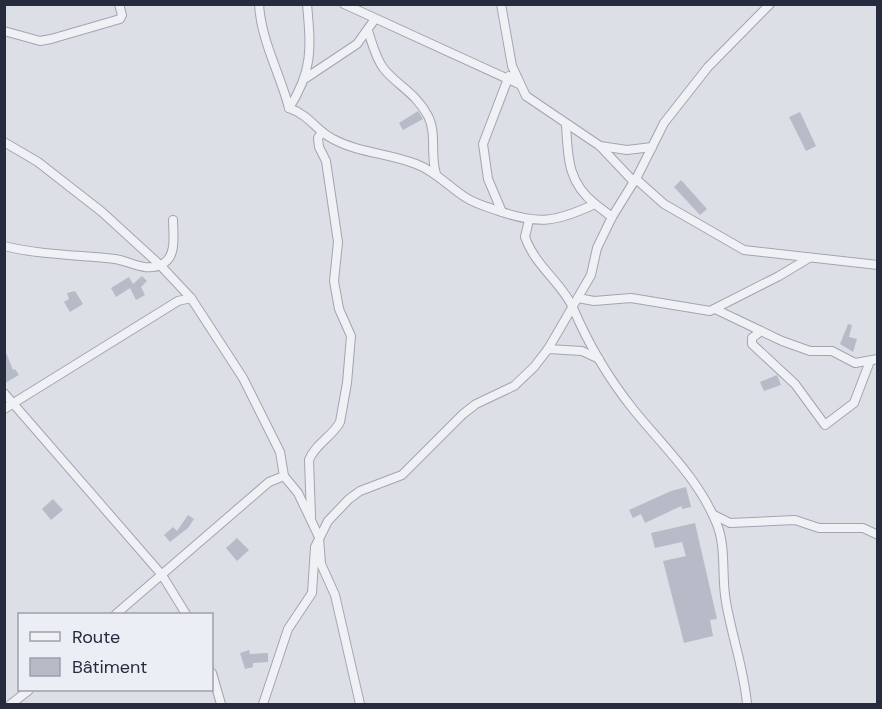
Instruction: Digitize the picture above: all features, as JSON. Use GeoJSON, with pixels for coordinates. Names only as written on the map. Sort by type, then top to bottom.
{"type":"FeatureCollection","features":[{"type":"Feature","properties":{"kind":"street"},"geometry":{"type":"LineString","coordinates":[[4,31],[40,41],[51,39],[120,20],[122,15],[119,4]]}},
{"type":"Feature","properties":{"kind":"street"},"geometry":{"type":"LineString","coordinates":[[259,4],[264,39],[282,81],[289,108],[312,120],[322,132],[344,145],[405,160],[437,175],[466,198],[530,220],[558,220],[595,204]]}},
{"type":"Feature","properties":{"kind":"street"},"geometry":{"type":"LineString","coordinates":[[289,108],[306,78],[310,36],[307,4]]}},
{"type":"Feature","properties":{"kind":"street"},"geometry":{"type":"LineString","coordinates":[[344,4],[519,84]]}},
{"type":"Feature","properties":{"kind":"street"},"geometry":{"type":"LineString","coordinates":[[501,4],[512,66],[519,84],[531,100],[600,146],[664,204],[689,216],[731,244],[748,251],[878,265]]}},
{"type":"Feature","properties":{"kind":"street"},"geometry":{"type":"LineString","coordinates":[[263,705],[288,628],[312,593],[313,561],[319,537],[328,521],[349,499],[374,484],[402,475],[417,462],[451,424],[476,405],[514,386],[548,349],[591,275],[597,248],[664,123],[690,87],[770,4]]}},
{"type":"Feature","properties":{"kind":"street"},"geometry":{"type":"LineString","coordinates":[[306,78],[348,51],[368,31],[375,19]]}},
{"type":"Feature","properties":{"kind":"street"},"geometry":{"type":"LineString","coordinates":[[368,31],[385,70],[408,88],[429,117],[432,129],[433,164],[437,175]]}},
{"type":"Feature","properties":{"kind":"street"},"geometry":{"type":"LineString","coordinates":[[502,212],[488,179],[483,144],[512,66]]}},
{"type":"Feature","properties":{"kind":"street"},"geometry":{"type":"LineString","coordinates":[[566,124],[568,165],[588,199],[612,217]]}},
{"type":"Feature","properties":{"kind":"street"},"geometry":{"type":"LineString","coordinates":[[314,525],[309,460],[312,452],[340,422],[351,345],[350,330],[339,309],[334,281],[338,242],[326,161],[319,147],[318,138],[322,132]]}},
{"type":"Feature","properties":{"kind":"street"},"geometry":{"type":"LineString","coordinates":[[4,142],[38,162],[66,183],[160,265],[191,298],[243,378],[280,452],[284,476],[298,494],[319,537],[321,564],[335,595],[360,705]]}},
{"type":"Feature","properties":{"kind":"street"},"geometry":{"type":"LineString","coordinates":[[600,146],[627,150],[652,147]]}},
{"type":"Feature","properties":{"kind":"street"},"geometry":{"type":"LineString","coordinates":[[4,246],[87,259],[120,260],[138,267],[160,265],[168,259],[172,250],[173,220]]}},
{"type":"Feature","properties":{"kind":"street"},"geometry":{"type":"LineString","coordinates":[[530,220],[526,240],[539,263],[573,306],[600,359],[631,406],[682,465],[717,523],[723,550],[726,604],[741,661],[747,705]]}},
{"type":"Feature","properties":{"kind":"street"},"geometry":{"type":"LineString","coordinates":[[578,298],[594,301],[631,298],[674,303],[705,311],[716,309],[808,258]]}},
{"type":"Feature","properties":{"kind":"street"},"geometry":{"type":"LineString","coordinates":[[4,409],[178,301],[191,298]]}},
{"type":"Feature","properties":{"kind":"street"},"geometry":{"type":"LineString","coordinates":[[716,309],[810,351],[832,351],[855,363],[874,360]]}},
{"type":"Feature","properties":{"kind":"street"},"geometry":{"type":"LineString","coordinates":[[761,331],[752,338],[752,344],[795,384],[825,425],[854,403],[874,360]]}},
{"type":"Feature","properties":{"kind":"street"},"geometry":{"type":"LineString","coordinates":[[548,349],[582,351],[600,359]]}},
{"type":"Feature","properties":{"kind":"street"},"geometry":{"type":"LineString","coordinates":[[4,393],[162,575],[185,613]]}},
{"type":"Feature","properties":{"kind":"street"},"geometry":{"type":"LineString","coordinates":[[118,613],[269,482],[284,476]]}},
{"type":"Feature","properties":{"kind":"street"},"geometry":{"type":"LineString","coordinates":[[712,514],[730,523],[795,520],[825,528],[863,528],[878,535]]}},
{"type":"Feature","properties":{"kind":"street"},"geometry":{"type":"LineString","coordinates":[[213,677],[221,705]]}},
{"type":"Feature","properties":{"kind":"street"},"geometry":{"type":"LineString","coordinates":[[11,705],[27,691]]}},
{"type":"Feature","properties":{"kind":"building"},"geometry":{"type":"Polygon","coordinates":[[[418,111],[423,119],[403,130],[399,123],[418,111]]]}},
{"type":"Feature","properties":{"kind":"building"},"geometry":{"type":"Polygon","coordinates":[[[800,112],[816,146],[806,151],[789,117],[800,112]]]}},
{"type":"Feature","properties":{"kind":"building"},"geometry":{"type":"Polygon","coordinates":[[[681,180],[707,209],[700,215],[674,187],[681,180]]]}},
{"type":"Feature","properties":{"kind":"building"},"geometry":{"type":"Polygon","coordinates":[[[142,276],[147,281],[141,287],[145,295],[136,300],[130,288],[116,297],[111,288],[129,277],[133,284],[142,276]]]}},
{"type":"Feature","properties":{"kind":"building"},"geometry":{"type":"Polygon","coordinates":[[[75,291],[83,304],[70,312],[64,302],[69,299],[67,293],[75,291]]]}},
{"type":"Feature","properties":{"kind":"building"},"geometry":{"type":"Polygon","coordinates":[[[848,324],[852,325],[849,337],[857,339],[853,352],[840,344],[848,324]]]}},
{"type":"Feature","properties":{"kind":"building"},"geometry":{"type":"Polygon","coordinates":[[[5,350],[13,370],[15,369],[19,375],[5,383],[5,350]]]}},
{"type":"Feature","properties":{"kind":"building"},"geometry":{"type":"Polygon","coordinates":[[[777,375],[781,385],[764,391],[760,382],[777,375]]]}},
{"type":"Feature","properties":{"kind":"building"},"geometry":{"type":"Polygon","coordinates":[[[686,487],[691,507],[682,509],[681,506],[645,523],[641,514],[633,518],[629,510],[671,491],[686,487]]]}},
{"type":"Feature","properties":{"kind":"building"},"geometry":{"type":"Polygon","coordinates":[[[53,499],[63,510],[51,520],[42,509],[53,499]]]}},
{"type":"Feature","properties":{"kind":"building"},"geometry":{"type":"Polygon","coordinates":[[[188,515],[194,519],[188,528],[170,542],[164,535],[173,527],[177,531],[188,515]]]}},
{"type":"Feature","properties":{"kind":"building"},"geometry":{"type":"Polygon","coordinates":[[[695,523],[717,619],[710,620],[713,636],[684,643],[663,561],[686,556],[682,542],[655,548],[651,533],[695,523]]]}},
{"type":"Feature","properties":{"kind":"building"},"geometry":{"type":"Polygon","coordinates":[[[237,538],[249,550],[237,561],[226,548],[237,538]]]}},
{"type":"Feature","properties":{"kind":"building"},"geometry":{"type":"Polygon","coordinates":[[[249,650],[250,654],[268,653],[268,662],[253,663],[253,667],[245,669],[240,653],[249,650]]]}}]}
